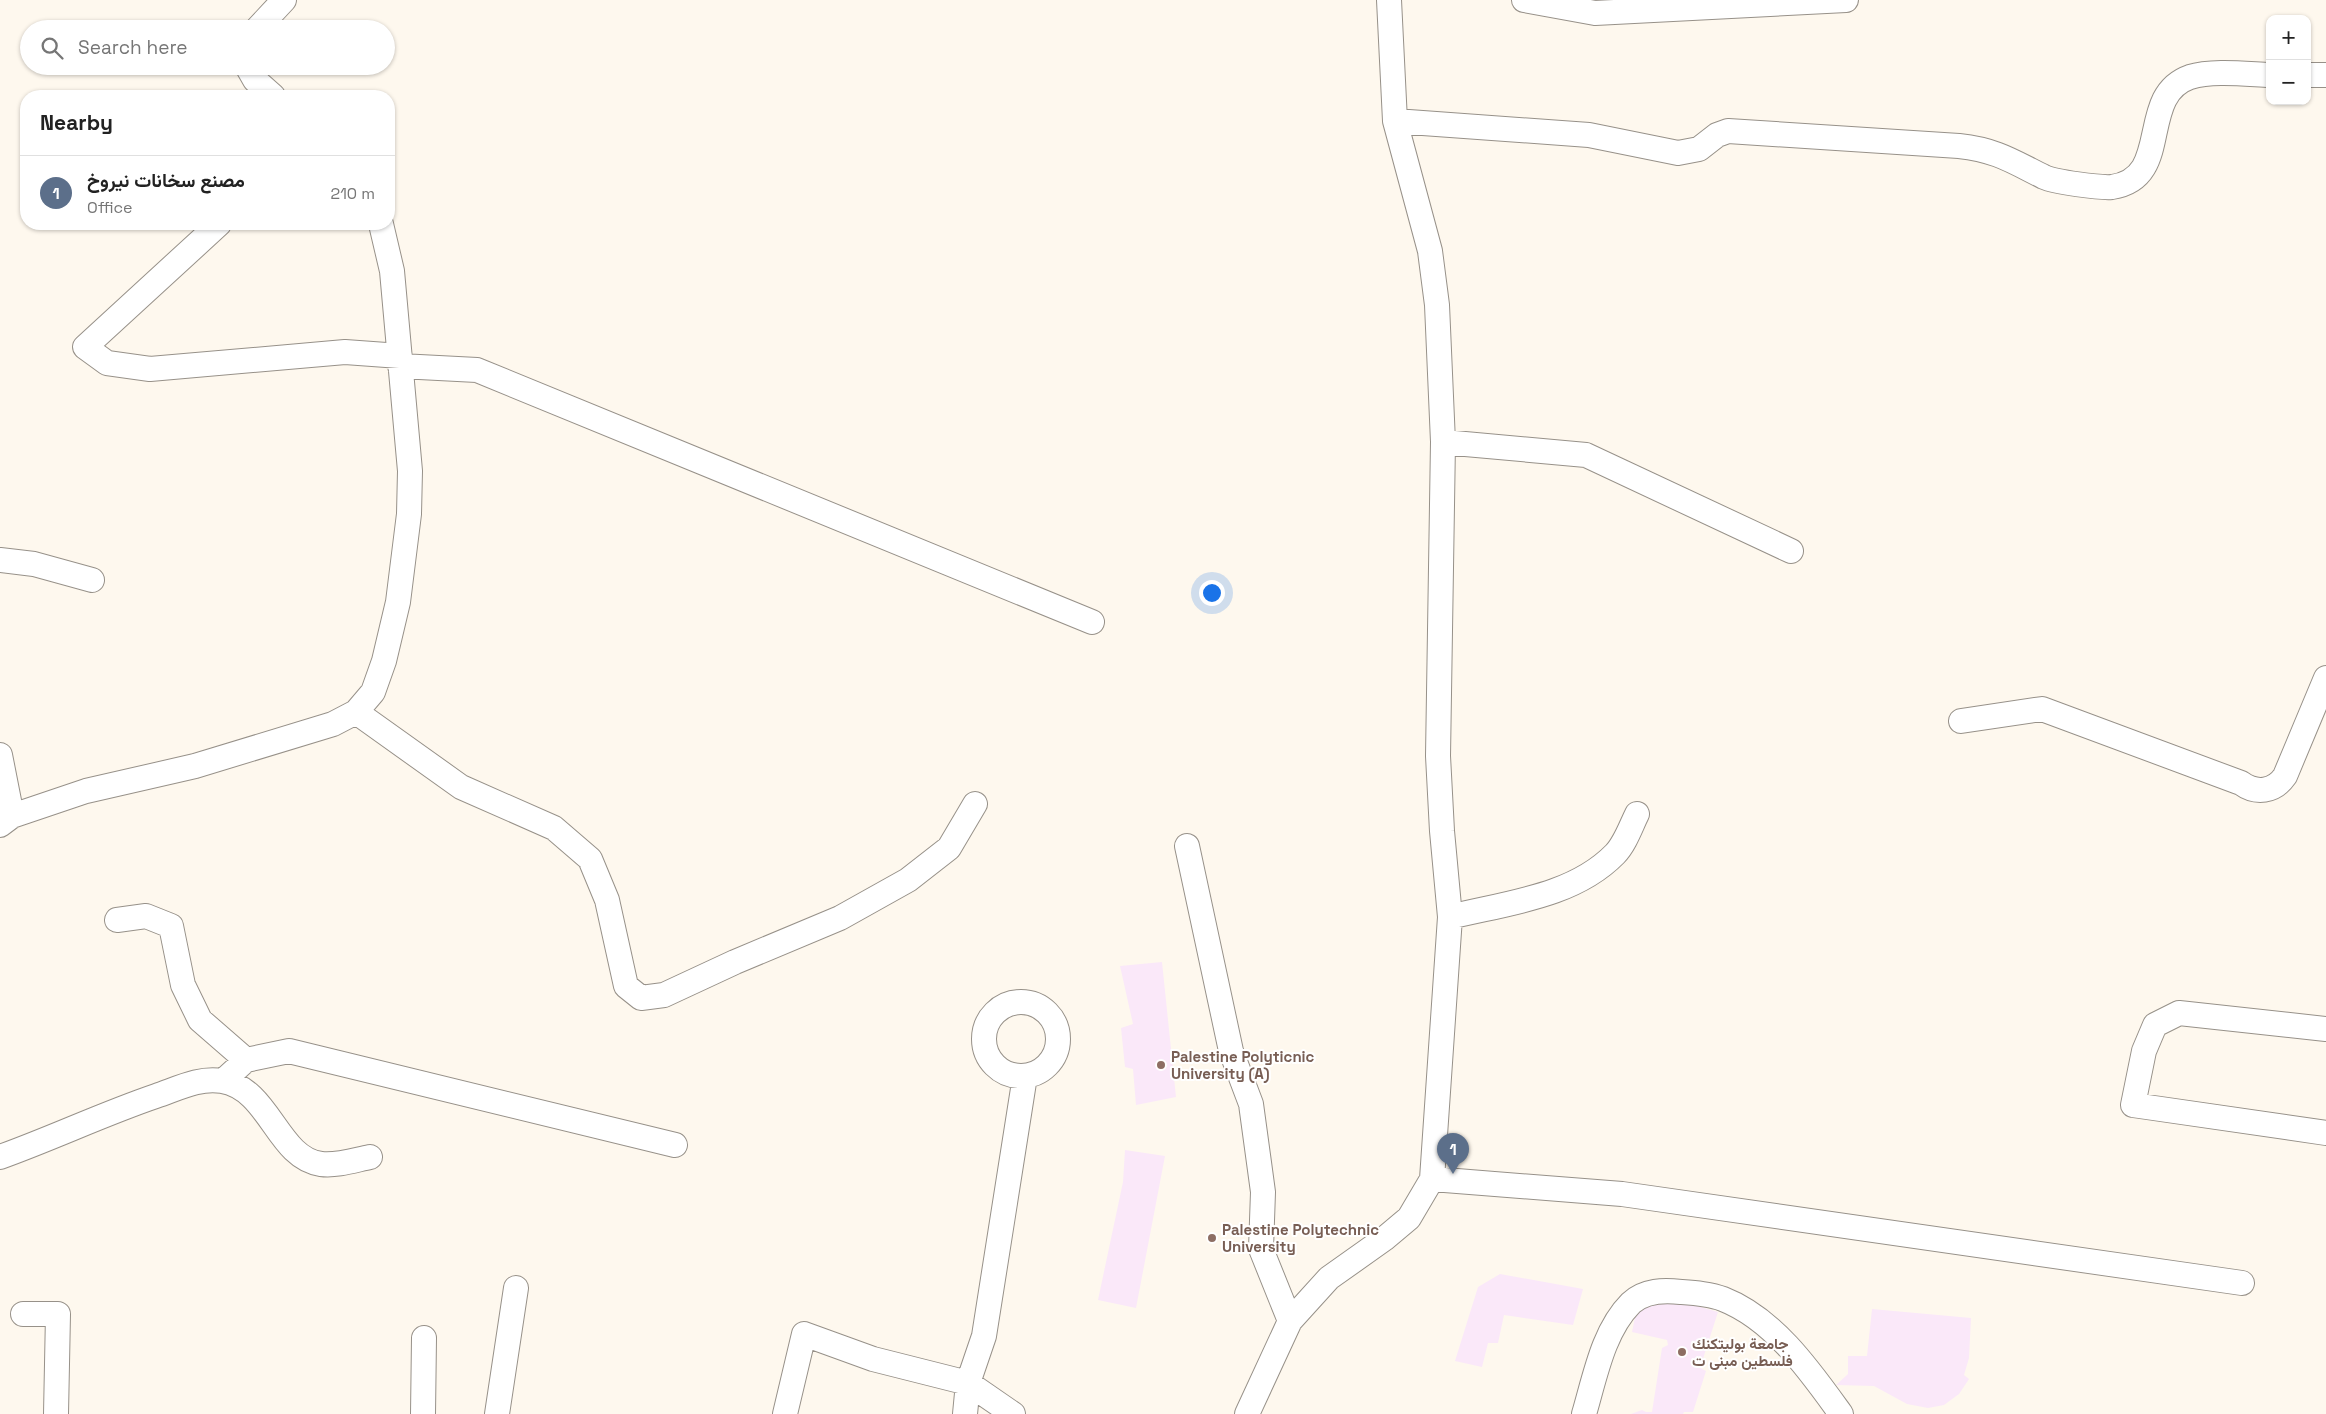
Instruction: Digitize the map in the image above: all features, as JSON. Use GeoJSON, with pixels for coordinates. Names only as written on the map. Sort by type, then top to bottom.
{"type":"FeatureCollection","features":[{"type":"Feature","properties":{"kind":"street"},"geometry":{"type":"LineString","coordinates":[[265,20],[284,0]]}},
{"type":"Feature","properties":{"kind":"street"},"geometry":{"type":"LineString","coordinates":[[1247,1414],[1290,1321],[1329,1278],[1384,1239],[1409,1218],[1432,1179],[1450,917],[1442,831],[1438,756],[1444,442],[1437,305],[1430,251],[1395,121],[1389,0]]}},
{"type":"Feature","properties":{"kind":"street"},"geometry":{"type":"LineString","coordinates":[[1524,0],[1595,13],[1846,0]]}},
{"type":"Feature","properties":{"kind":"street"},"geometry":{"type":"LineString","coordinates":[[1395,121],[1589,135],[1678,153],[1699,149],[1717,135],[1728,131],[1959,146],[1994,152],[2012,159],[2046,178],[2106,187],[2123,184],[2143,168],[2151,154],[2163,101],[2180,82],[2206,74],[2266,74]]}},
{"type":"Feature","properties":{"kind":"street"},"geometry":{"type":"LineString","coordinates":[[252,75],[266,90]]}},
{"type":"Feature","properties":{"kind":"street"},"geometry":{"type":"LineString","coordinates":[[2311,75],[2326,75]]}},
{"type":"Feature","properties":{"kind":"street"},"geometry":{"type":"LineString","coordinates":[[212,230],[85,347],[107,363],[150,369],[345,352],[477,370],[1092,622]]}},
{"type":"Feature","properties":{"kind":"street"},"geometry":{"type":"LineString","coordinates":[[0,755],[6,820],[86,791],[195,766],[333,724],[356,712],[373,692],[384,661],[398,602],[409,514],[410,471],[392,271],[382,230]]}},
{"type":"Feature","properties":{"kind":"street"},"geometry":{"type":"LineString","coordinates":[[1444,442],[1586,454],[1791,550]]}},
{"type":"Feature","properties":{"kind":"street"},"geometry":{"type":"LineString","coordinates":[[0,560],[34,564],[92,580]]}},
{"type":"Feature","properties":{"kind":"street"},"geometry":{"type":"LineString","coordinates":[[1961,721],[2042,708],[2241,783],[2251,789],[2261,791],[2275,786],[2285,776],[2326,678]]}},
{"type":"Feature","properties":{"kind":"street"},"geometry":{"type":"LineString","coordinates":[[356,712],[461,787],[554,828],[590,859],[607,900],[626,986],[641,998],[664,996],[735,962],[840,918],[908,880],[949,848],[975,804]]}},
{"type":"Feature","properties":{"kind":"street"},"geometry":{"type":"LineString","coordinates":[[1450,917],[1559,890],[1591,874],[1616,853],[1638,814]]}},
{"type":"Feature","properties":{"kind":"street"},"geometry":{"type":"LineString","coordinates":[[1187,846],[1231,1051],[1251,1104],[1263,1192],[1261,1249],[1290,1321]]}},
{"type":"Feature","properties":{"kind":"street"},"geometry":{"type":"LineString","coordinates":[[117,920],[146,916],[171,926],[183,985],[200,1020],[246,1060]]}},
{"type":"Feature","properties":{"kind":"street"},"geometry":{"type":"LineString","coordinates":[[2326,1029],[2179,1013],[2155,1025],[2144,1051],[2133,1105],[2326,1133]]}},
{"type":"Feature","properties":{"kind":"street"},"geometry":{"type":"LineString","coordinates":[[223,1081],[246,1060],[289,1051],[675,1145]]}},
{"type":"Feature","properties":{"kind":"street"},"geometry":{"type":"LineString","coordinates":[[965,1414],[968,1383],[984,1336],[1025,1076]]}},
{"type":"Feature","properties":{"kind":"street"},"geometry":{"type":"LineString","coordinates":[[0,1157],[132,1104],[192,1084],[211,1080],[223,1081],[245,1091],[254,1099],[291,1146],[311,1161],[332,1164],[370,1157]]}},
{"type":"Feature","properties":{"kind":"street"},"geometry":{"type":"LineString","coordinates":[[1432,1179],[1622,1194],[2242,1283]]}},
{"type":"Feature","properties":{"kind":"street"},"geometry":{"type":"LineString","coordinates":[[497,1414],[516,1288]]}},
{"type":"Feature","properties":{"kind":"street"},"geometry":{"type":"LineString","coordinates":[[1584,1414],[1598,1366],[1620,1317],[1633,1301],[1663,1289],[1722,1298],[1763,1322],[1820,1384],[1841,1414]]}},
{"type":"Feature","properties":{"kind":"street"},"geometry":{"type":"LineString","coordinates":[[23,1314],[58,1314],[56,1414]]}},
{"type":"Feature","properties":{"kind":"street"},"geometry":{"type":"LineString","coordinates":[[785,1414],[804,1334],[873,1359],[968,1383],[1013,1414]]}},
{"type":"Feature","properties":{"kind":"street"},"geometry":{"type":"LineString","coordinates":[[423,1414],[424,1338]]}},
{"type":"Feature","properties":{"kind":"shaded area"},"geometry":{"type":"Polygon","coordinates":[[[1162,962],[1176,1097],[1136,1105],[1133,1069],[1125,1067],[1121,1028],[1133,1024],[1120,966],[1162,962]]]}},
{"type":"Feature","properties":{"kind":"shaded area"},"geometry":{"type":"Polygon","coordinates":[[[1125,1150],[1165,1156],[1136,1308],[1098,1300],[1123,1182],[1125,1150]]]}},
{"type":"Feature","properties":{"kind":"shaded area"},"geometry":{"type":"Polygon","coordinates":[[[1500,1274],[1583,1289],[1573,1325],[1504,1315],[1498,1343],[1488,1343],[1482,1367],[1455,1361],[1478,1287],[1500,1274]]]}},
{"type":"Feature","properties":{"kind":"shaded area"},"geometry":{"type":"Polygon","coordinates":[[[1639,1298],[1687,1303],[1718,1312],[1700,1368],[1706,1371],[1693,1412],[1684,1412],[1683,1414],[1631,1414],[1642,1410],[1652,1412],[1662,1348],[1668,1345],[1667,1340],[1632,1332],[1639,1298]]]}},
{"type":"Feature","properties":{"kind":"shaded area"},"geometry":{"type":"Polygon","coordinates":[[[1872,1309],[1971,1318],[1969,1358],[1964,1375],[1969,1379],[1959,1394],[1944,1405],[1928,1408],[1907,1404],[1874,1386],[1836,1385],[1848,1374],[1848,1356],[1867,1356],[1872,1309]]]}},
{"type":"Feature","properties":{"kind":"place","name":"Palestine Polyticnic University (A)"},"geometry":{"type":"Point","coordinates":[1161,1065]}},
{"type":"Feature","properties":{"kind":"place","name":"مصنع سخانات نيروخ"},"geometry":{"type":"Point","coordinates":[1453,1174]}},
{"type":"Feature","properties":{"kind":"place","name":"Palestine Polytechnic University"},"geometry":{"type":"Point","coordinates":[1212,1238]}},
{"type":"Feature","properties":{"kind":"place","name":"جامعة بوليتكنك فلسطين مبنى ت"},"geometry":{"type":"Point","coordinates":[1682,1352]}}]}
